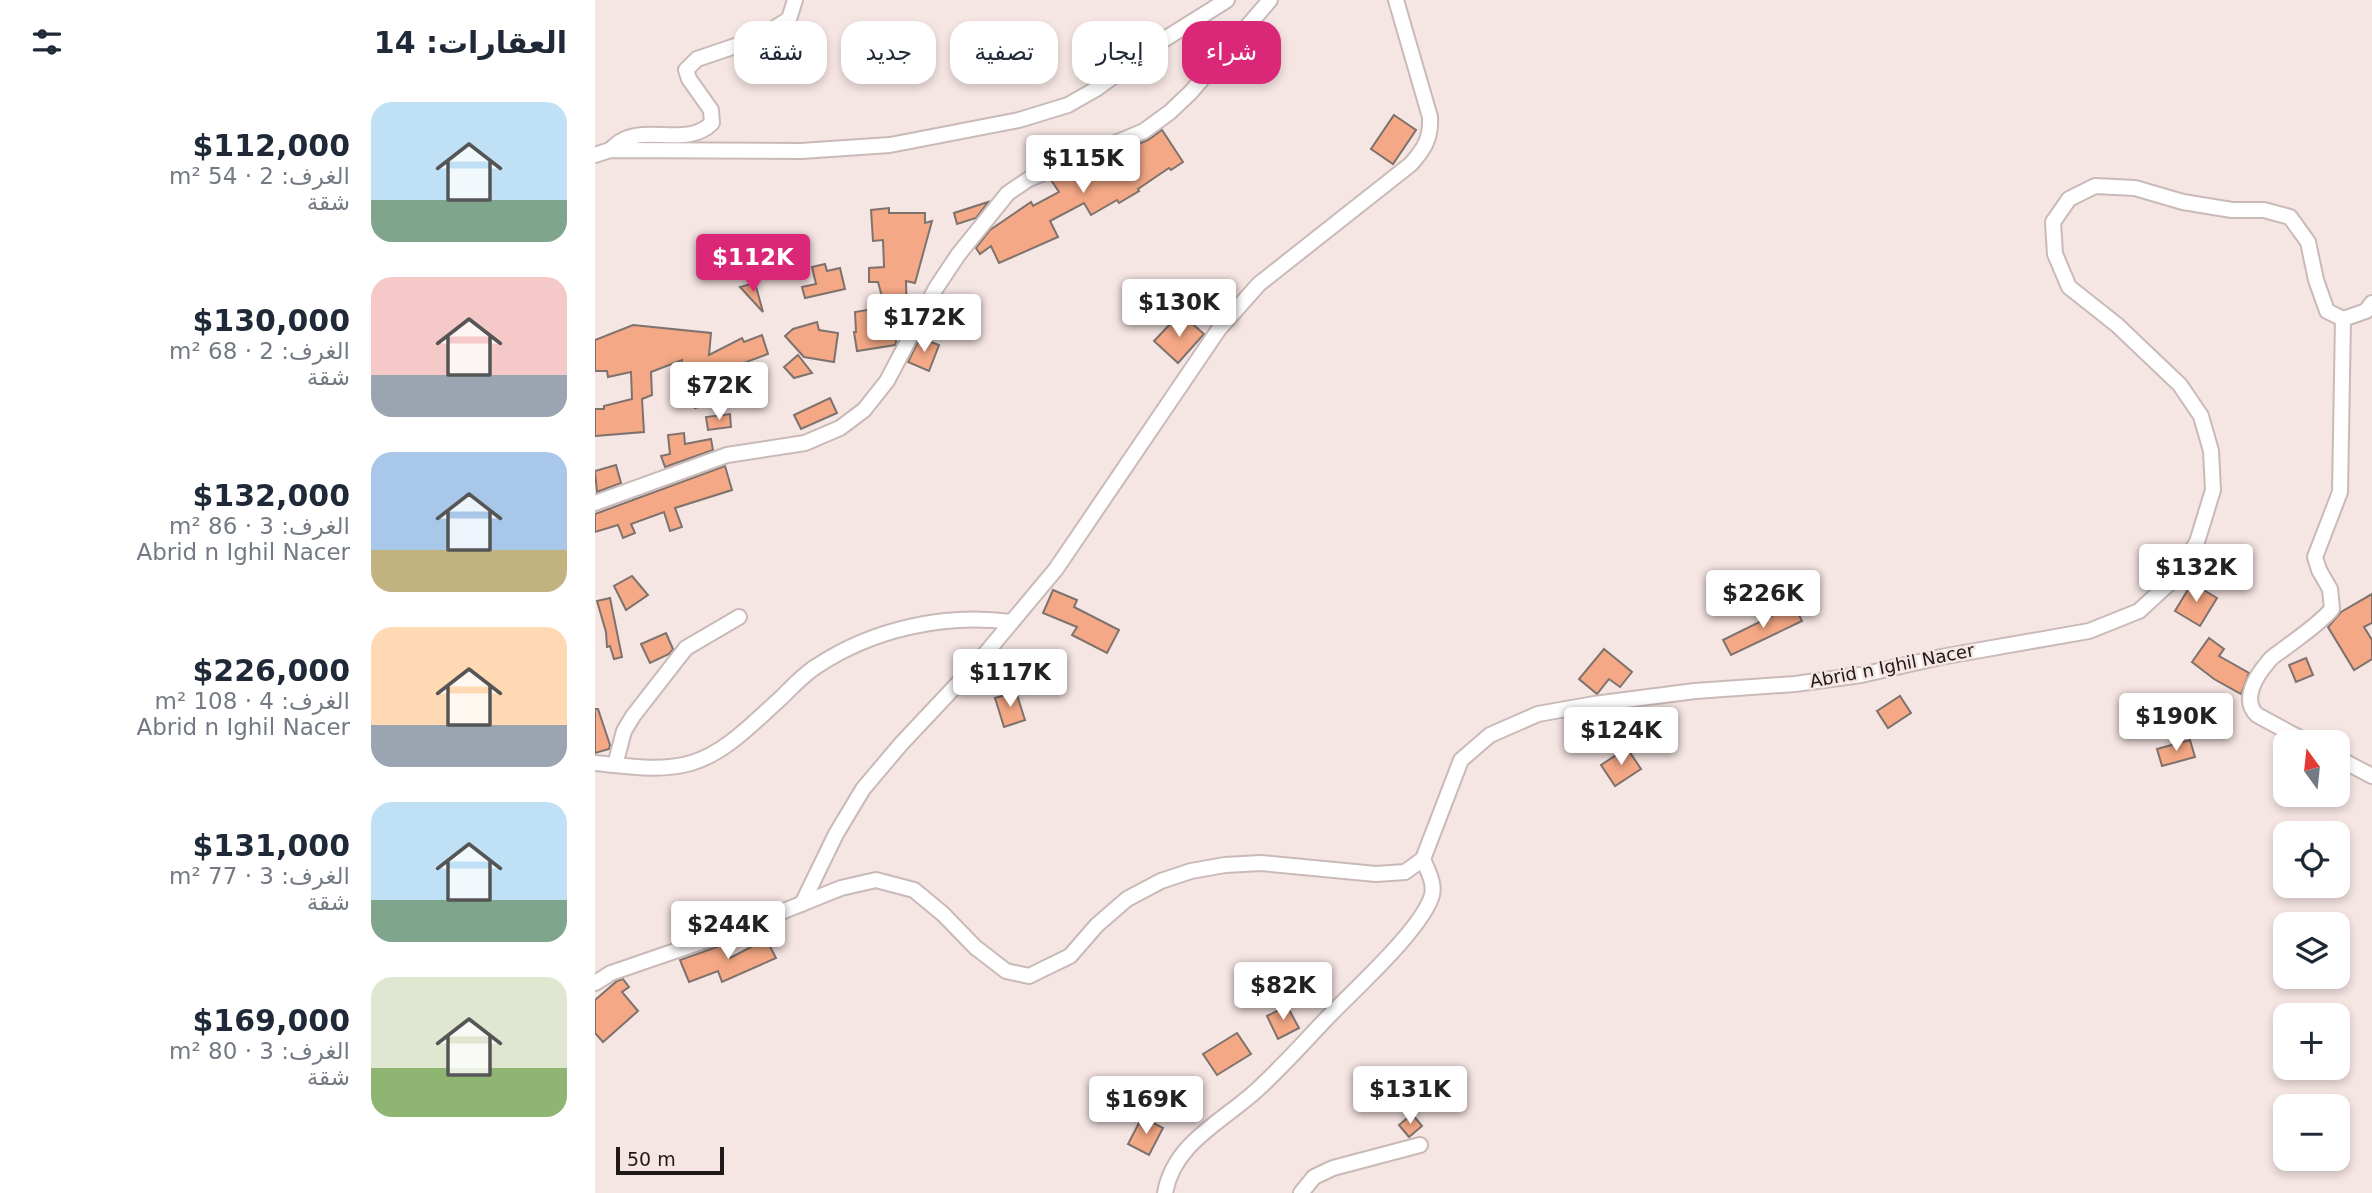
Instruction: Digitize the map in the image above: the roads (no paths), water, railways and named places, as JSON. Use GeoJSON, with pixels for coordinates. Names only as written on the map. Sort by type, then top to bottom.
{"type":"FeatureCollection","features":[{"type":"Feature","properties":{"kind":"street"},"geometry":{"type":"LineString","coordinates":[[610,150],[622,140],[635,136],[690,135],[704,131],[712,122],[711,110],[689,79],[687,70],[697,59],[759,38],[789,19],[795,0]]}},
{"type":"Feature","properties":{"kind":"street"},"geometry":{"type":"LineString","coordinates":[[595,155],[610,150],[801,151],[890,145],[1019,120],[1067,104],[1096,89],[1227,0]]}},
{"type":"Feature","properties":{"kind":"street"},"geometry":{"type":"LineString","coordinates":[[595,503],[727,455],[806,443],[840,428],[864,410],[887,382],[936,288],[958,255],[1008,193],[1029,179],[1144,131],[1170,112],[1191,92],[1270,0]]}},
{"type":"Feature","properties":{"kind":"street"},"geometry":{"type":"LineString","coordinates":[[802,904],[863,789],[979,660],[1056,569],[1219,329],[1259,284],[1411,164],[1426,147],[1431,132],[1430,117],[1396,0]]}},
{"type":"Feature","properties":{"kind":"street","name":"Abrid n Ighil Nacer"},"geometry":{"type":"LineString","coordinates":[[1423,859],[1461,760],[1490,735],[1538,714],[1695,691],[1795,684],[1861,675],[1941,657],[2089,631],[2139,611],[2175,578],[2197,542],[2213,490],[2211,450],[2200,416],[2180,385],[2117,325],[2069,287],[2055,254],[2053,222],[2069,199],[2095,186],[2135,188],[2183,202],[2232,210],[2263,210],[2290,217],[2308,242],[2316,281],[2327,310],[2343,319]]}},
{"type":"Feature","properties":{"kind":"street"},"geometry":{"type":"LineString","coordinates":[[2285,730],[2257,715],[2251,709],[2249,700],[2253,686],[2269,660],[2322,620],[2332,609],[2330,589],[2315,557],[2340,492],[2343,319],[2366,311],[2372,303]]}},
{"type":"Feature","properties":{"kind":"street"},"geometry":{"type":"LineString","coordinates":[[615,765],[624,731],[633,716],[685,649],[739,617]]}},
{"type":"Feature","properties":{"kind":"street"},"geometry":{"type":"LineString","coordinates":[[595,763],[659,767],[691,763],[722,748],[815,666],[857,644],[917,624],[986,618],[1010,622]]}},
{"type":"Feature","properties":{"kind":"street"},"geometry":{"type":"LineString","coordinates":[[2350,764],[2372,776]]}},
{"type":"Feature","properties":{"kind":"street"},"geometry":{"type":"LineString","coordinates":[[595,983],[611,972],[740,929],[841,888],[876,880],[914,890],[943,914],[975,947],[1006,971],[1029,976],[1070,956],[1097,925],[1127,899],[1161,881],[1191,871],[1225,864],[1261,863],[1376,874],[1405,872],[1423,859],[1433,891],[1428,906],[1403,939],[1258,1090],[1199,1135],[1174,1164],[1165,1193]]}},
{"type":"Feature","properties":{"kind":"street"},"geometry":{"type":"LineString","coordinates":[[1301,1193],[1314,1177],[1333,1168],[1420,1145]]}}]}
